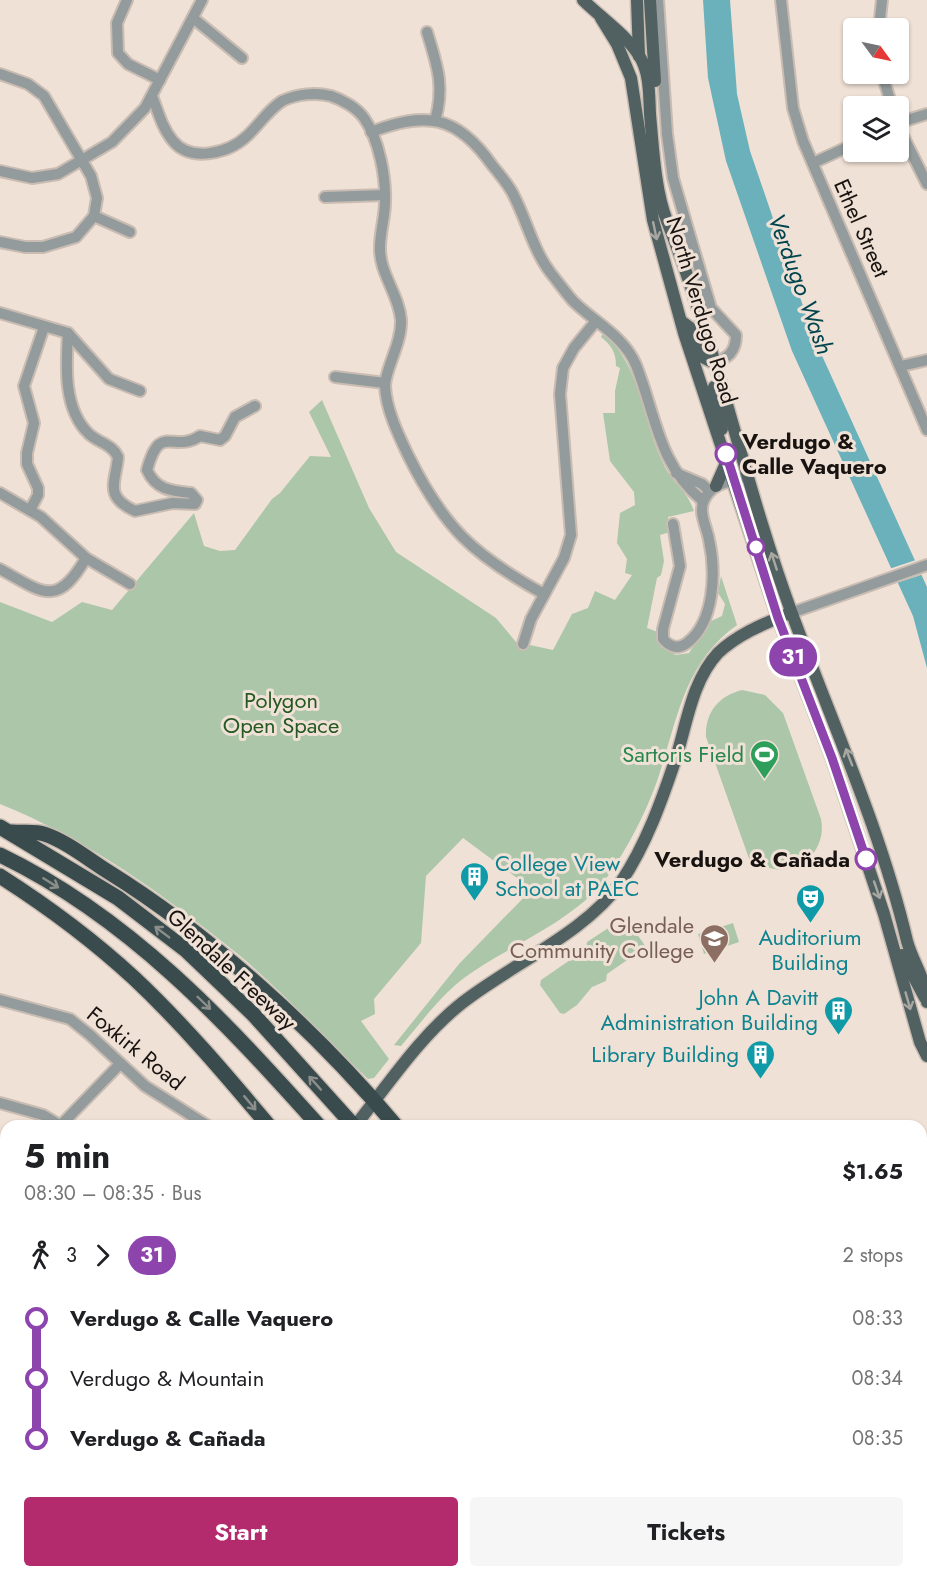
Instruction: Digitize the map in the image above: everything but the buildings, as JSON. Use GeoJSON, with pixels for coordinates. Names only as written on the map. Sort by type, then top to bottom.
{"type":"FeatureCollection","features":[{"type":"Feature","properties":{"kind":"highway"},"geometry":{"type":"LineString","coordinates":[[6,829],[44,834],[81,854],[163,909],[274,1000],[371,1106],[388,1120]]}},
{"type":"Feature","properties":{"kind":"highway","name":"Glendale Freeway"},"geometry":{"type":"LineString","coordinates":[[6,829],[118,898],[186,950],[253,1014],[350,1120]]}},
{"type":"Feature","properties":{"kind":"highway","name":"Glendale Freeway"},"geometry":{"type":"LineString","coordinates":[[0,855],[46,880],[113,924],[174,973],[252,1050],[314,1120]]}},
{"type":"Feature","properties":{"kind":"highway"},"geometry":{"type":"LineString","coordinates":[[0,876],[76,929],[133,977],[175,1018],[264,1120]]}},
{"type":"Feature","properties":{"kind":"main road","name":"North Verdugo Road"},"geometry":{"type":"LineString","coordinates":[[583,0],[639,55],[647,71],[654,156],[666,219],[674,234],[791,612],[870,811],[908,944],[924,982],[927,1001]]}},
{"type":"Feature","properties":{"kind":"main road"},"geometry":{"type":"LineString","coordinates":[[636,0],[645,174]]}},
{"type":"Feature","properties":{"kind":"main road"},"geometry":{"type":"LineString","coordinates":[[650,0],[660,160],[674,234]]}},
{"type":"Feature","properties":{"kind":"main road","name":"North Verdugo Road"},"geometry":{"type":"LineString","coordinates":[[601,18],[617,44],[631,78],[658,246],[681,321],[726,454],[737,479],[778,618],[832,758],[888,924],[920,1042],[927,1056]]}},
{"type":"Feature","properties":{"kind":"main road"},"geometry":{"type":"LineString","coordinates":[[681,321],[693,330],[702,357],[714,363],[710,372],[726,454],[725,469],[712,488]]}},
{"type":"Feature","properties":{"kind":"main road"},"geometry":{"type":"LineString","coordinates":[[733,423],[731,436],[737,479],[756,518],[763,521]]}},
{"type":"Feature","properties":{"kind":"main road"},"geometry":{"type":"LineString","coordinates":[[360,1120],[445,1017],[476,992],[584,920],[613,892],[635,858],[655,814],[677,756],[694,695],[707,668],[718,654],[744,633],[791,612]]}},
{"type":"Feature","properties":{"kind":"main road"},"geometry":{"type":"LineString","coordinates":[[851,817],[870,811]]}},
{"type":"Feature","properties":{"kind":"main road"},"geometry":{"type":"LineString","coordinates":[[903,922],[927,967]]}},
{"type":"Feature","properties":{"kind":"main road"},"geometry":{"type":"LineString","coordinates":[[888,924],[895,934],[912,978],[927,1001]]}},
{"type":"Feature","properties":{"kind":"street"},"geometry":{"type":"LineString","coordinates":[[127,0],[117,23],[117,53],[128,64],[160,80]]}},
{"type":"Feature","properties":{"kind":"street"},"geometry":{"type":"LineString","coordinates":[[0,171],[21,177],[44,177],[58,174],[83,162],[112,142],[131,125],[152,96],[202,0]]}},
{"type":"Feature","properties":{"kind":"street"},"geometry":{"type":"LineString","coordinates":[[658,0],[667,134],[673,178],[711,308],[732,328],[736,336],[733,352],[727,358],[714,363]]}},
{"type":"Feature","properties":{"kind":"street","name":"Ethel Street"},"geometry":{"type":"LineString","coordinates":[[781,0],[793,108],[813,163],[927,430]]}},
{"type":"Feature","properties":{"kind":"street"},"geometry":{"type":"LineString","coordinates":[[880,18],[882,0]]}},
{"type":"Feature","properties":{"kind":"street"},"geometry":{"type":"LineString","coordinates":[[192,18],[242,58]]}},
{"type":"Feature","properties":{"kind":"street"},"geometry":{"type":"LineString","coordinates":[[427,32],[439,71],[441,98],[435,121]]}},
{"type":"Feature","properties":{"kind":"street"},"geometry":{"type":"LineString","coordinates":[[0,74],[28,84],[44,96],[83,162],[97,198],[94,216],[84,230],[64,242],[43,247],[25,247],[0,242]]}},
{"type":"Feature","properties":{"kind":"street"},"geometry":{"type":"LineString","coordinates":[[152,96],[165,130],[175,143],[204,154],[225,150],[245,138],[267,114],[283,101],[300,95],[320,94],[351,105],[364,118],[371,132],[385,195],[380,261],[401,319],[397,346],[385,383],[388,404],[401,441],[437,510],[456,534],[482,556],[544,594]]}},
{"type":"Feature","properties":{"kind":"street"},"geometry":{"type":"LineString","coordinates":[[909,121],[927,114]]}},
{"type":"Feature","properties":{"kind":"street"},"geometry":{"type":"LineString","coordinates":[[371,132],[401,120],[435,121],[455,128],[476,142],[514,196],[546,267],[572,300],[622,342],[635,364],[675,472],[703,501]]}},
{"type":"Feature","properties":{"kind":"street"},"geometry":{"type":"LineString","coordinates":[[909,147],[927,184]]}},
{"type":"Feature","properties":{"kind":"street"},"geometry":{"type":"LineString","coordinates":[[813,163],[843,149]]}},
{"type":"Feature","properties":{"kind":"street"},"geometry":{"type":"LineString","coordinates":[[325,197],[385,195]]}},
{"type":"Feature","properties":{"kind":"street"},"geometry":{"type":"LineString","coordinates":[[94,216],[130,232]]}},
{"type":"Feature","properties":{"kind":"street"},"geometry":{"type":"LineString","coordinates":[[0,313],[68,333],[110,379],[141,391]]}},
{"type":"Feature","properties":{"kind":"street"},"geometry":{"type":"LineString","coordinates":[[523,644],[531,619],[564,558],[571,535],[560,394],[564,368],[574,348],[596,321]]}},
{"type":"Feature","properties":{"kind":"street"},"geometry":{"type":"LineString","coordinates":[[30,510],[38,495],[38,488],[27,464],[27,453],[34,423],[24,386],[44,327]]}},
{"type":"Feature","properties":{"kind":"street"},"geometry":{"type":"LineString","coordinates":[[68,333],[66,369],[70,398],[86,430],[114,449],[118,457],[112,478],[113,486],[118,499],[135,511],[173,503],[195,504],[197,500],[191,492],[160,488],[151,481],[147,470],[156,445],[162,441],[193,441],[200,436],[220,440],[225,436],[235,417],[255,406]]}},
{"type":"Feature","properties":{"kind":"street"},"geometry":{"type":"LineString","coordinates":[[901,366],[927,360]]}},
{"type":"Feature","properties":{"kind":"street"},"geometry":{"type":"LineString","coordinates":[[335,377],[385,383]]}},
{"type":"Feature","properties":{"kind":"street"},"geometry":{"type":"LineString","coordinates":[[675,472],[712,488]]}},
{"type":"Feature","properties":{"kind":"street"},"geometry":{"type":"LineString","coordinates":[[673,524],[681,566],[663,629],[663,639],[669,646],[677,648],[688,642],[710,604],[713,571],[703,516],[703,501],[712,488],[737,479]]}},
{"type":"Feature","properties":{"kind":"street"},"geometry":{"type":"LineString","coordinates":[[0,493],[30,510],[86,558],[130,584]]}},
{"type":"Feature","properties":{"kind":"street"},"geometry":{"type":"LineString","coordinates":[[0,568],[44,592],[55,591],[70,583],[86,558]]}},
{"type":"Feature","properties":{"kind":"street"},"geometry":{"type":"LineString","coordinates":[[791,612],[925,566]]}},
{"type":"Feature","properties":{"kind":"street","name":"Foxkirk Road"},"geometry":{"type":"LineString","coordinates":[[0,1000],[70,1019],[154,1093],[198,1120]]}},
{"type":"Feature","properties":{"kind":"street"},"geometry":{"type":"LineString","coordinates":[[66,1120],[120,1064]]}},
{"type":"Feature","properties":{"kind":"street"},"geometry":{"type":"LineString","coordinates":[[0,1104],[43,1115],[51,1120]]}},
{"type":"Feature","properties":{"kind":"green space","name":"Polygon Open Space"},"geometry":{"type":"Polygon","coordinates":[[[603,333],[616,346],[626,362],[634,378],[664,465],[688,498],[694,511],[668,517],[670,532],[660,535],[664,561],[661,575],[657,578],[647,628],[658,632],[661,647],[676,655],[689,653],[709,622],[722,616],[725,604],[718,593],[721,576],[737,625],[704,658],[693,677],[676,718],[647,807],[610,873],[579,906],[560,920],[459,982],[436,1004],[401,1046],[394,1045],[459,964],[532,889],[463,838],[426,876],[421,943],[374,999],[375,1014],[361,1021],[389,1059],[374,1078],[368,1079],[256,970],[183,911],[95,852],[64,834],[0,804],[0,602],[52,622],[82,602],[112,610],[194,513],[204,546],[220,551],[235,550],[272,499],[280,493],[310,456],[331,457],[309,412],[322,400],[369,508],[396,552],[496,618],[516,642],[553,650],[572,614],[588,608],[595,591],[615,600],[632,575],[625,573],[627,559],[617,543],[620,513],[635,505],[634,492],[610,461],[603,413],[615,413],[615,391],[620,368],[616,366],[612,349],[601,337],[603,333]]]}},
{"type":"Feature","properties":{"kind":"green space"},"geometry":{"type":"Polygon","coordinates":[[[742,690],[765,695],[783,713],[821,819],[822,832],[813,854],[805,862],[784,870],[772,869],[760,864],[752,867],[706,737],[708,720],[715,707],[726,696],[742,690]]]}},
{"type":"Feature","properties":{"kind":"green space"},"geometry":{"type":"Polygon","coordinates":[[[622,919],[627,920],[646,947],[607,974],[606,981],[592,987],[577,1005],[564,1014],[560,1013],[540,985],[541,980],[586,949],[587,942],[622,919]]]}},
{"type":"Feature","properties":{"kind":"green space"},"geometry":{"type":"Polygon","coordinates":[[[733,923],[739,942],[704,954],[698,934],[733,923]]]}},
{"type":"Feature","properties":{"kind":"water"},"geometry":{"type":"Polygon","coordinates":[[[703,0],[730,0],[737,94],[750,151],[814,338],[927,587],[927,668],[913,616],[792,351],[726,161],[708,78],[703,0]]]}},
{"type":"Feature","properties":{"kind":"pier"},"geometry":{"type":"Polygon","coordinates":[[[916,560],[924,574],[896,583],[889,569],[916,560]]]}},
{"type":"Feature","properties":{"kind":"bus line","name":"31"},"geometry":{"type":"LineString","coordinates":[[726,454],[732,481],[778,618],[832,758],[866,859]]}},
{"type":"Feature","properties":{"kind":"place","name":"Verdugo & Calle Vaquero"},"geometry":{"type":"Point","coordinates":[726,454]}},
{"type":"Feature","properties":{"kind":"place","name":"Sartoris Field"},"geometry":{"type":"Point","coordinates":[765,780]}},
{"type":"Feature","properties":{"kind":"place","name":"Verdugo & Cañada"},"geometry":{"type":"Point","coordinates":[866,859]}},
{"type":"Feature","properties":{"kind":"place","name":"College View School at PAEC"},"geometry":{"type":"Point","coordinates":[474,902]}},
{"type":"Feature","properties":{"kind":"place","name":"Auditorium Building"},"geometry":{"type":"Point","coordinates":[810,924]}},
{"type":"Feature","properties":{"kind":"place","name":"Glendale Community College"},"geometry":{"type":"Point","coordinates":[715,964]}},
{"type":"Feature","properties":{"kind":"place","name":"John A Davitt Administration Building"},"geometry":{"type":"Point","coordinates":[839,1036]}},
{"type":"Feature","properties":{"kind":"place","name":"Library Building"},"geometry":{"type":"Point","coordinates":[760,1080]}},
{"type":"Feature","properties":{"kind":"water label","name":"Verdugo Wash"},"geometry":{"type":"Point","coordinates":[801,284]}}]}
